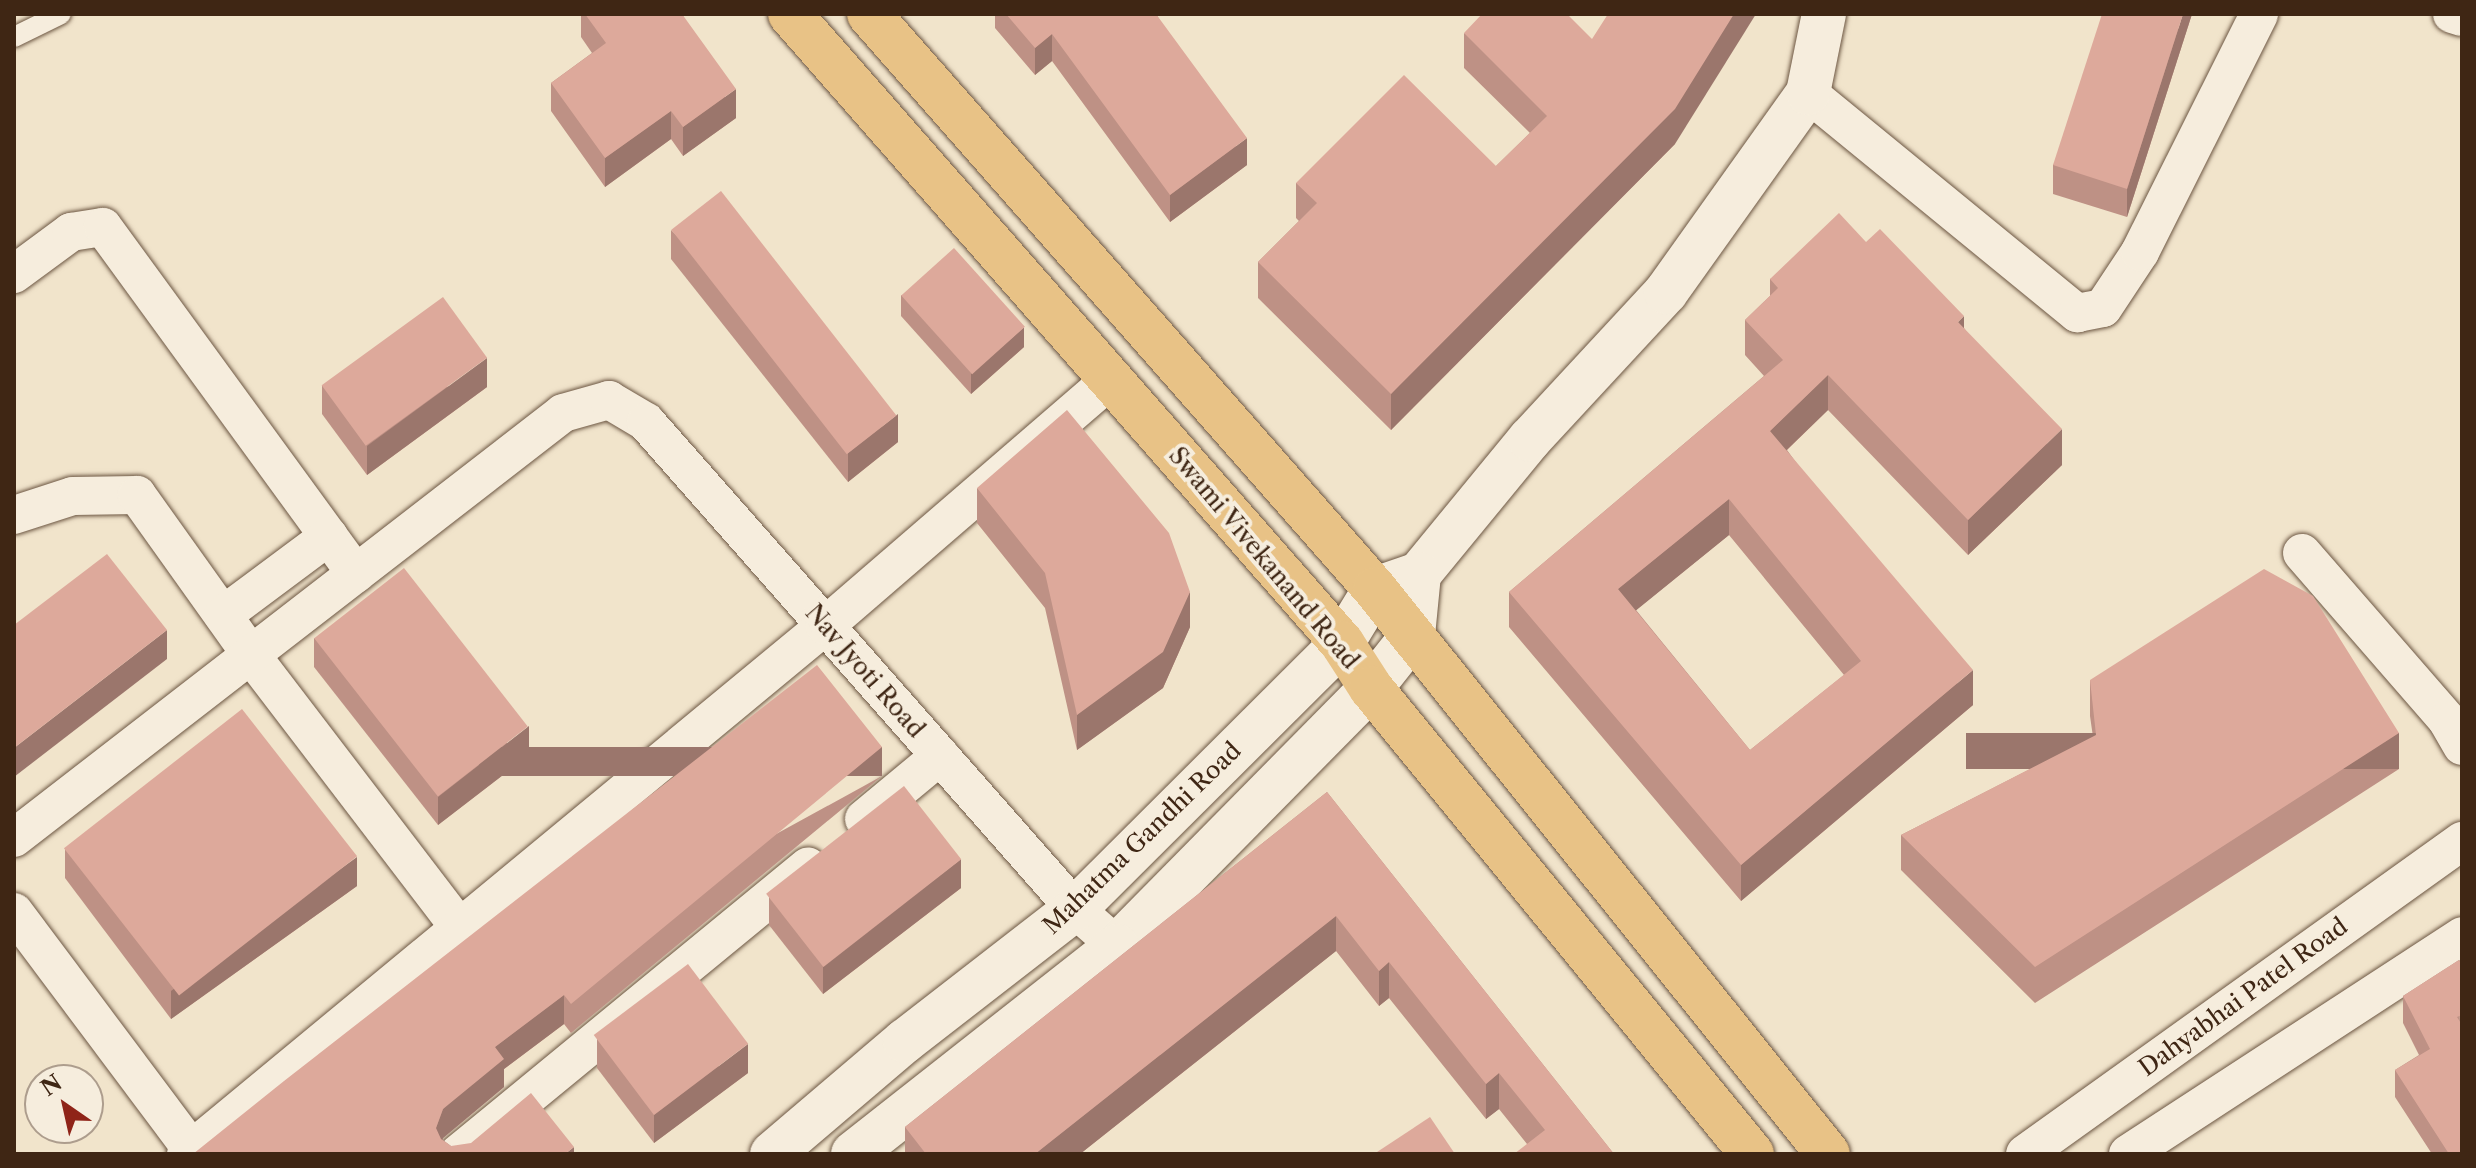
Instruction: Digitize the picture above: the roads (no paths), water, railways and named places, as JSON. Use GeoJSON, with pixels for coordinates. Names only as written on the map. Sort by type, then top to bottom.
{"type":"FeatureCollection","features":[{"type":"Feature","properties":{"kind":"main road","name":"Swami Vivekanand Road"},"geometry":{"type":"LineString","coordinates":[[790,14],[1342,643],[1371,688],[1752,1154]]}},
{"type":"Feature","properties":{"kind":"main road"},"geometry":{"type":"LineString","coordinates":[[869,14],[1375,589],[1828,1154]]}},
{"type":"Feature","properties":{"kind":"main road"},"geometry":{"type":"LineString","coordinates":[[1375,589],[1419,574],[1530,439],[1666,292],[1808,93],[1824,14]]}},
{"type":"Feature","properties":{"kind":"main road"},"geometry":{"type":"LineString","coordinates":[[853,1154],[1117,946],[1371,688],[1413,635],[1419,574]]}},
{"type":"Feature","properties":{"kind":"main road","name":"Mahatma Gandhi Road"},"geometry":{"type":"LineString","coordinates":[[788,1149],[905,1041],[1075,909],[1342,643],[1375,589]]}},
{"type":"Feature","properties":{"kind":"street"},"geometry":{"type":"LineString","coordinates":[[1808,93],[2077,313],[2103,308],[2140,252],[2259,14]]}},
{"type":"Feature","properties":{"kind":"street"},"geometry":{"type":"LineString","coordinates":[[2452,14],[2462,17]]}},
{"type":"Feature","properties":{"kind":"street"},"geometry":{"type":"LineString","coordinates":[[14,274],[71,232],[103,227],[356,574],[14,838]]}},
{"type":"Feature","properties":{"kind":"street"},"geometry":{"type":"LineString","coordinates":[[14,912],[188,1152],[825,626],[1111,379]]}},
{"type":"Feature","properties":{"kind":"street","name":"Nav Jyoti Road"},"geometry":{"type":"LineString","coordinates":[[356,574],[563,413],[609,400],[646,422],[1075,909],[1117,946]]}},
{"type":"Feature","properties":{"kind":"street"},"geometry":{"type":"LineString","coordinates":[[14,515],[73,496],[137,495],[251,655],[460,928]]}},
{"type":"Feature","properties":{"kind":"street"},"geometry":{"type":"LineString","coordinates":[[223,615],[329,536]]}},
{"type":"Feature","properties":{"kind":"street"},"geometry":{"type":"LineString","coordinates":[[2302,553],[2447,720],[2462,746]]}},
{"type":"Feature","properties":{"kind":"street"},"geometry":{"type":"LineString","coordinates":[[458,1154],[940,756]]}},
{"type":"Feature","properties":{"kind":"street","name":"Dahyabhai Patel Road"},"geometry":{"type":"LineString","coordinates":[[2025,1154],[2462,841]]}},
{"type":"Feature","properties":{"kind":"street"},"geometry":{"type":"LineString","coordinates":[[2128,1154],[2462,936]]}},
{"type":"Feature","properties":{"kind":"lane"},"geometry":{"type":"LineString","coordinates":[[14,37],[61,14]]}}]}
